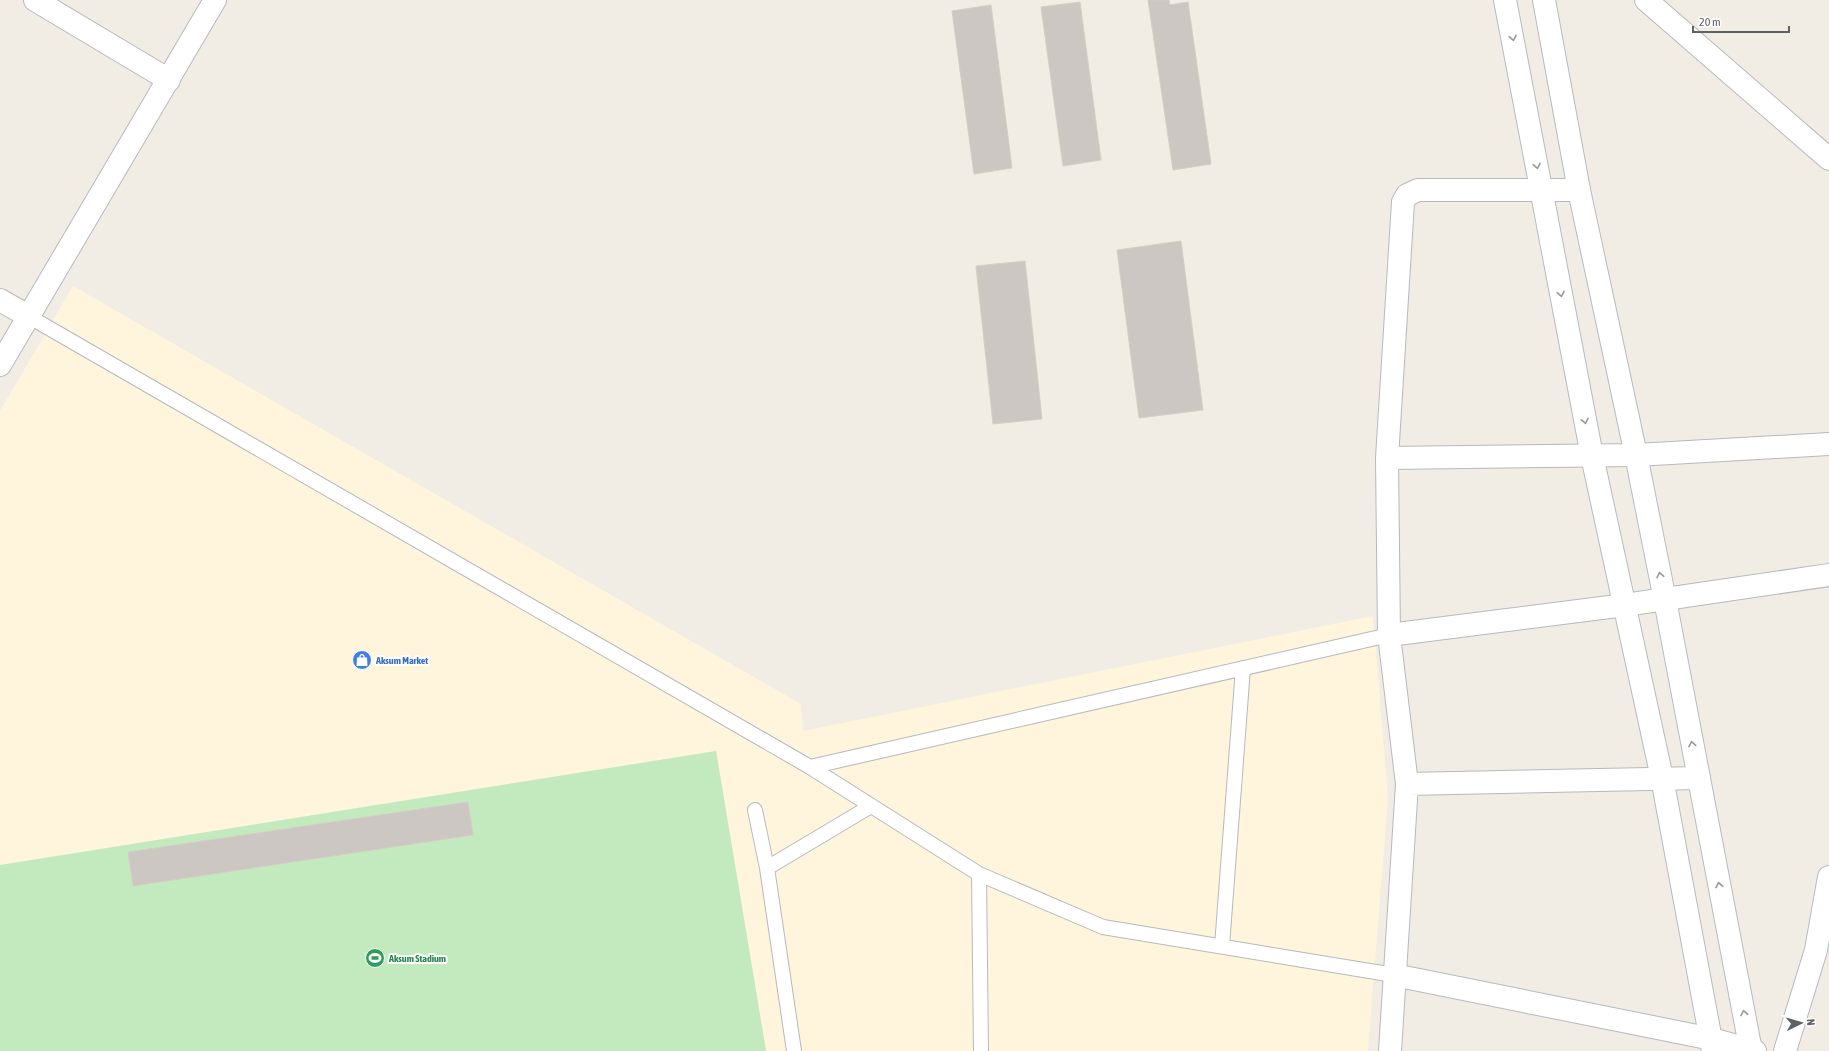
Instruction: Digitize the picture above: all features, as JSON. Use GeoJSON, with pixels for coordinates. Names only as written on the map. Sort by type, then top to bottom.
{"type":"FeatureCollection","features":[{"type":"Feature","properties":{"kind":"street"},"geometry":{"type":"LineString","coordinates":[[35,0],[169,80]]}},
{"type":"Feature","properties":{"kind":"street"},"geometry":{"type":"LineString","coordinates":[[0,365],[215,0]]}},
{"type":"Feature","properties":{"kind":"street"},"geometry":{"type":"LineString","coordinates":[[1505,0],[1592,456],[1662,778],[1712,1045]]}},
{"type":"Feature","properties":{"kind":"street"},"geometry":{"type":"LineString","coordinates":[[1394,975],[1712,1045],[1752,1050],[1636,455],[1579,190],[1544,0]]}},
{"type":"Feature","properties":{"kind":"street"},"geometry":{"type":"LineString","coordinates":[[1646,0],[1829,159]]}},
{"type":"Feature","properties":{"kind":"street"},"geometry":{"type":"LineString","coordinates":[[1390,1051],[1407,784],[1389,635],[1387,458],[1403,202],[1407,195],[1418,190],[1579,190]]}},
{"type":"Feature","properties":{"kind":"street"},"geometry":{"type":"LineString","coordinates":[[0,300],[28,316]]}},
{"type":"Feature","properties":{"kind":"street"},"geometry":{"type":"LineString","coordinates":[[1387,458],[1636,455],[1829,444]]}},
{"type":"Feature","properties":{"kind":"street"},"geometry":{"type":"LineString","coordinates":[[1389,635],[1665,600],[1829,575]]}},
{"type":"Feature","properties":{"kind":"street"},"geometry":{"type":"LineString","coordinates":[[1407,784],[1699,778]]}},
{"type":"Feature","properties":{"kind":"street"},"geometry":{"type":"LineString","coordinates":[[1785,1051],[1822,947],[1829,877]]}},
{"type":"Feature","properties":{"kind":"lane"},"geometry":{"type":"LineString","coordinates":[[28,316],[810,767],[978,874],[1103,927],[1394,975]]}},
{"type":"Feature","properties":{"kind":"lane"},"geometry":{"type":"LineString","coordinates":[[810,767],[1389,635]]}},
{"type":"Feature","properties":{"kind":"lane"},"geometry":{"type":"LineString","coordinates":[[1222,946],[1243,668]]}},
{"type":"Feature","properties":{"kind":"lane"},"geometry":{"type":"LineString","coordinates":[[767,868],[871,806]]}},
{"type":"Feature","properties":{"kind":"lane"},"geometry":{"type":"LineString","coordinates":[[755,810],[767,868],[794,1051]]}},
{"type":"Feature","properties":{"kind":"lane"},"geometry":{"type":"LineString","coordinates":[[978,874],[981,1051]]}},
{"type":"Feature","properties":{"kind":"shaded area","name":"Aksum Market"},"geometry":{"type":"Polygon","coordinates":[[[73,286],[801,704],[803,731],[1373,616],[1388,798],[1368,1051],[766,1051],[716,751],[0,865],[0,411],[73,286]]]}},
{"type":"Feature","properties":{"kind":"green space","name":"Aksum Stadium"},"geometry":{"type":"Polygon","coordinates":[[[716,751],[766,1051],[0,1051],[0,865],[716,751]]]}},
{"type":"Feature","properties":{"kind":"building"},"geometry":{"type":"Polygon","coordinates":[[[1148,0],[1169,0],[1170,5],[1188,2],[1211,164],[1173,170],[1148,0]]]}},
{"type":"Feature","properties":{"kind":"building"},"geometry":{"type":"Polygon","coordinates":[[[1080,2],[1101,160],[1063,166],[1041,7],[1080,2]]]}},
{"type":"Feature","properties":{"kind":"building"},"geometry":{"type":"Polygon","coordinates":[[[991,5],[1012,168],[974,174],[952,11],[991,5]]]}},
{"type":"Feature","properties":{"kind":"building"},"geometry":{"type":"Polygon","coordinates":[[[1181,241],[1203,410],[1139,418],[1117,250],[1181,241]]]}},
{"type":"Feature","properties":{"kind":"building"},"geometry":{"type":"Polygon","coordinates":[[[1025,261],[1042,419],[993,424],[976,266],[1025,261]]]}},
{"type":"Feature","properties":{"kind":"building"},"geometry":{"type":"Polygon","coordinates":[[[468,802],[473,835],[133,886],[128,852],[468,802]]]}},
{"type":"Feature","properties":{"kind":"place","name":"Aksum Market"},"geometry":{"type":"Point","coordinates":[362,660]}},
{"type":"Feature","properties":{"kind":"place","name":"Aksum Stadium"},"geometry":{"type":"Point","coordinates":[375,958]}}]}
